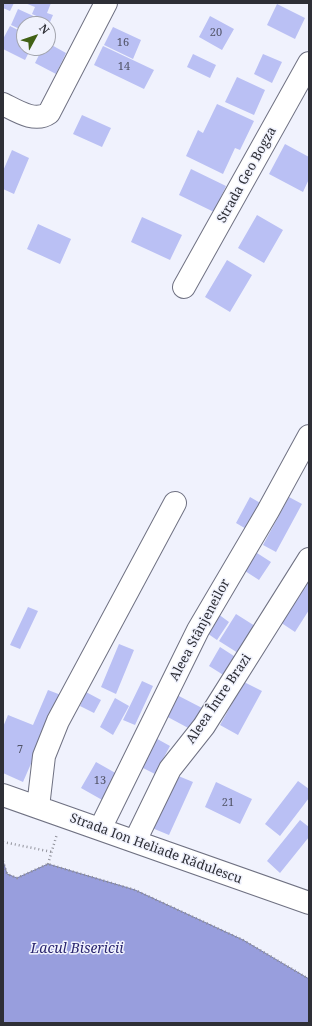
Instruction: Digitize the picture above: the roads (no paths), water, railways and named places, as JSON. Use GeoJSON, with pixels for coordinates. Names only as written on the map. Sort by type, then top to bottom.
{"type":"FeatureCollection","features":[{"type":"Feature","properties":{"kind":"street"},"geometry":{"type":"LineString","coordinates":[[3,104],[37,118],[44,117],[49,113],[106,3]]}},
{"type":"Feature","properties":{"kind":"street","name":"Strada Geo Bogza"},"geometry":{"type":"LineString","coordinates":[[184,287],[309,64]]}},
{"type":"Feature","properties":{"kind":"street","name":"Aleea Stânjeneilor"},"geometry":{"type":"LineString","coordinates":[[100,829],[198,630],[268,511],[309,436]]}},
{"type":"Feature","properties":{"kind":"street"},"geometry":{"type":"LineString","coordinates":[[38,807],[44,756],[58,721],[175,503]]}},
{"type":"Feature","properties":{"kind":"street","name":"Aleea Între Brazi"},"geometry":{"type":"LineString","coordinates":[[135,841],[170,769],[204,726],[309,560]]}},
{"type":"Feature","properties":{"kind":"street","name":"Strada Ion Heliade Rădulescu"},"geometry":{"type":"LineString","coordinates":[[3,795],[309,903]]}},
{"type":"Feature","properties":{"kind":"water","name":"Lacul Bisericii"},"geometry":{"type":"Polygon","coordinates":[[[3,861],[7,874],[17,878],[48,864],[135,890],[243,940],[309,979],[309,1023],[3,1023],[3,861]]]}}]}
